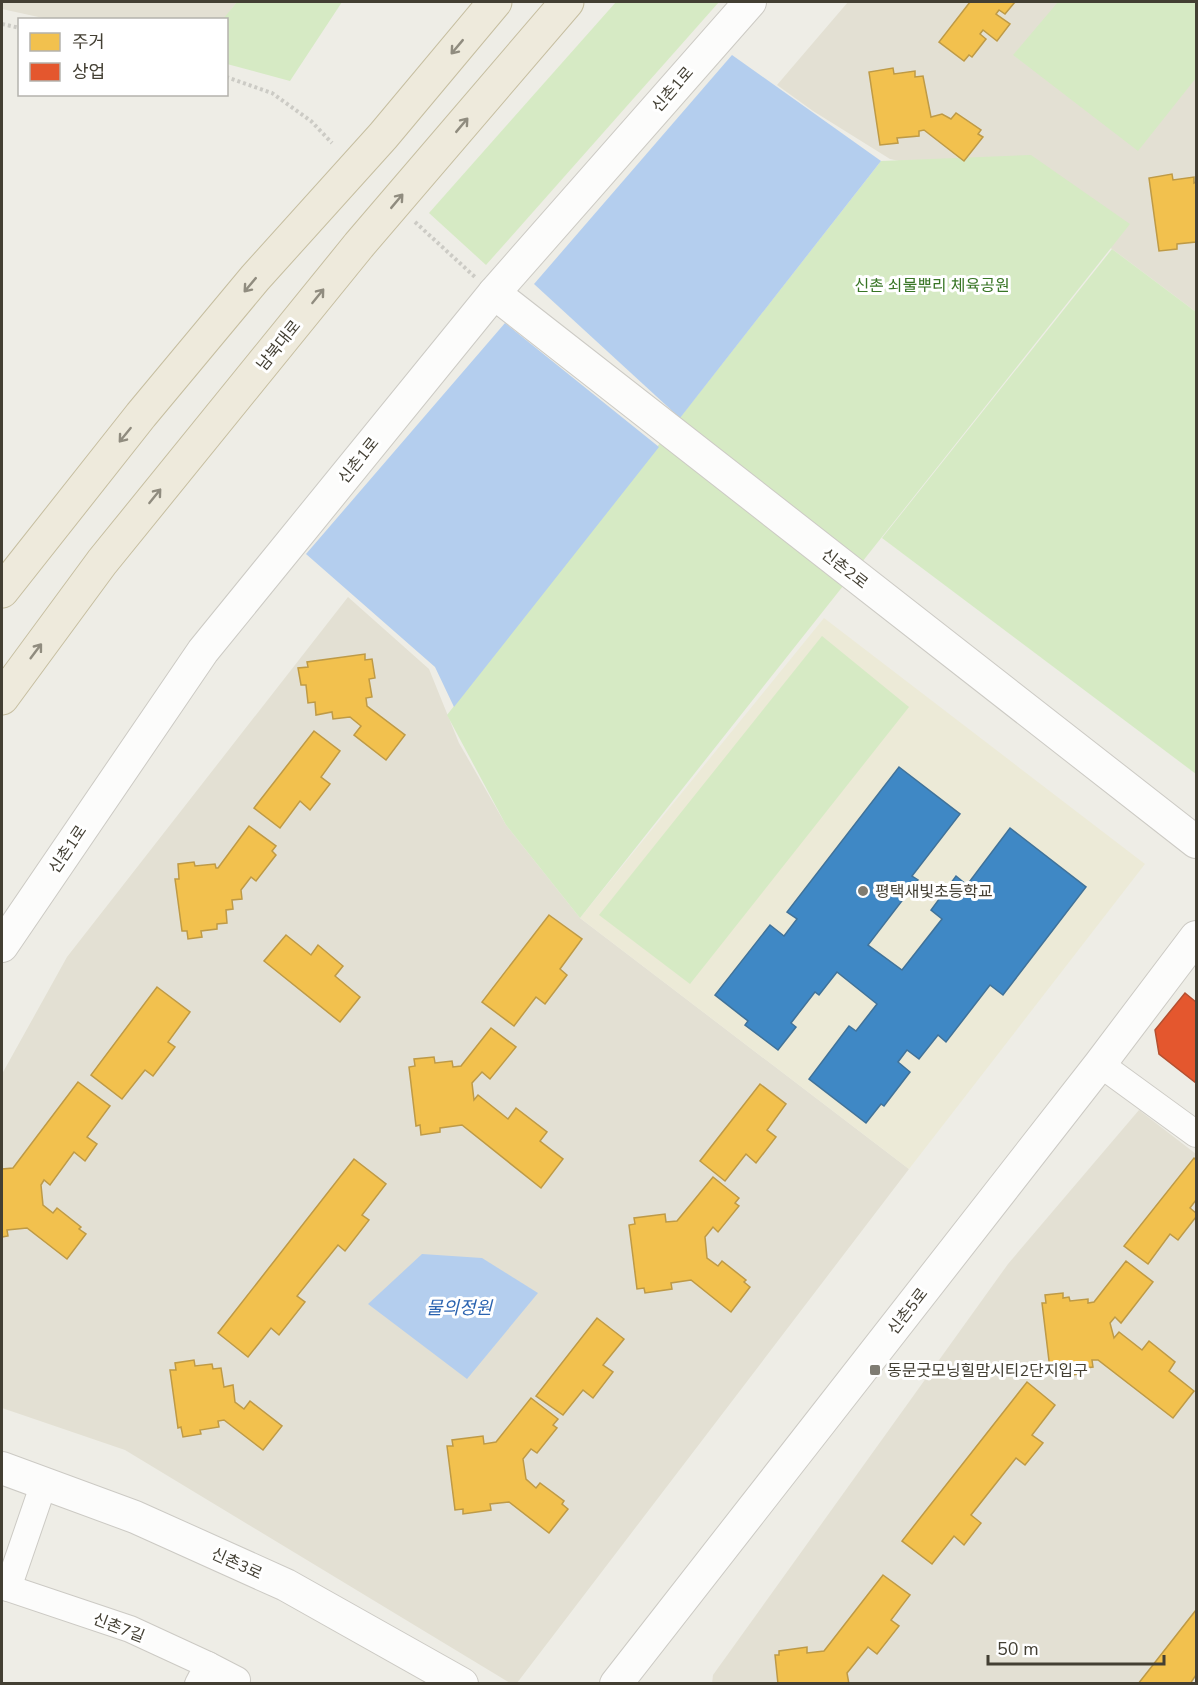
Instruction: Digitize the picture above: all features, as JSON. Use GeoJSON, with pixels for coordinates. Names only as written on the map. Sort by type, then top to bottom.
{"type":"FeatureCollection","features":[{"type":"Feature","properties":{"kind":"highway"},"geometry":{"type":"LineString","coordinates":[[2,591],[141,415],[240,297],[376,144],[495,2]]}},
{"type":"Feature","properties":{"kind":"highway","name":"남북대로"},"geometry":{"type":"LineString","coordinates":[[2,698],[102,562],[359,245],[567,2]]}},
{"type":"Feature","properties":{"kind":"street","name":"신촌1로"},"geometry":{"type":"LineString","coordinates":[[2,946],[203,651],[494,293],[750,2]]}},
{"type":"Feature","properties":{"kind":"street","name":"신촌2로"},"geometry":{"type":"LineString","coordinates":[[494,293],[1197,842]]}},
{"type":"Feature","properties":{"kind":"street","name":"신촌5로"},"geometry":{"type":"LineString","coordinates":[[616,1683],[1197,937]]}},
{"type":"Feature","properties":{"kind":"street"},"geometry":{"type":"LineString","coordinates":[[1100,1064],[1197,1134]]}},
{"type":"Feature","properties":{"kind":"street","name":"신촌3로"},"geometry":{"type":"LineString","coordinates":[[2,1468],[135,1517],[286,1585],[462,1683]]}},
{"type":"Feature","properties":{"kind":"street","name":"신촌7길"},"geometry":{"type":"LineString","coordinates":[[44,1483],[5,1587],[130,1629],[203,1674],[237,1680]]}},
{"type":"Feature","properties":{"kind":"path"},"geometry":{"type":"LineString","coordinates":[[2,24],[18,28]]}},
{"type":"Feature","properties":{"kind":"path"},"geometry":{"type":"LineString","coordinates":[[228,78],[272,93],[311,121],[333,143]]}},
{"type":"Feature","properties":{"kind":"path"},"geometry":{"type":"LineString","coordinates":[[415,222],[494,293]]}},
{"type":"Feature","properties":{"kind":"shaded area"},"geometry":{"type":"Polygon","coordinates":[[[2,2],[237,2],[225,18],[43,18],[2,9],[2,2]]]}},
{"type":"Feature","properties":{"kind":"shaded area"},"geometry":{"type":"Polygon","coordinates":[[[848,2],[1196,2],[1196,312],[1112,249],[1024,188],[890,159],[813,111],[777,85],[848,2]]]}},
{"type":"Feature","properties":{"kind":"shaded area"},"geometry":{"type":"Polygon","coordinates":[[[348,597],[429,669],[459,743],[506,825],[580,918],[909,1169],[517,1683],[510,1683],[125,1450],[2,1408],[2,1074],[67,957],[348,597]]]}},
{"type":"Feature","properties":{"kind":"shaded area","name":"평택새빛초등학교"},"geometry":{"type":"Polygon","coordinates":[[[824,618],[1145,864],[909,1169],[580,918],[824,618]]]}},
{"type":"Feature","properties":{"kind":"shaded area"},"geometry":{"type":"Polygon","coordinates":[[[1139,1110],[1196,1154],[1196,1683],[712,1684],[713,1675],[1008,1264],[1139,1110]]]}},
{"type":"Feature","properties":{"kind":"green space"},"geometry":{"type":"Polygon","coordinates":[[[237,2],[342,2],[290,81],[228,64],[228,18],[224,18],[237,2]]]}},
{"type":"Feature","properties":{"kind":"green space"},"geometry":{"type":"Polygon","coordinates":[[[616,2],[719,2],[486,265],[429,213],[616,2]]]}},
{"type":"Feature","properties":{"kind":"green space"},"geometry":{"type":"Polygon","coordinates":[[[1058,2],[1196,2],[1196,78],[1138,151],[1013,55],[1058,2]]]}},
{"type":"Feature","properties":{"kind":"green space","name":"신촌 쇠물뿌리 체육공원"},"geometry":{"type":"Polygon","coordinates":[[[1031,155],[1130,224],[580,918],[506,825],[447,715],[881,161],[1031,155]]]}},
{"type":"Feature","properties":{"kind":"green space"},"geometry":{"type":"Polygon","coordinates":[[[1112,249],[1196,312],[1196,774],[882,538],[1112,249]]]}},
{"type":"Feature","properties":{"kind":"green space"},"geometry":{"type":"Polygon","coordinates":[[[822,636],[909,707],[690,984],[599,915],[822,636]]]}},
{"type":"Feature","properties":{"kind":"water"},"geometry":{"type":"Polygon","coordinates":[[[732,55],[881,161],[680,418],[534,284],[732,55]]]}},
{"type":"Feature","properties":{"kind":"water"},"geometry":{"type":"Polygon","coordinates":[[[505,323],[659,447],[454,707],[435,667],[306,554],[505,323]]]}},
{"type":"Feature","properties":{"kind":"water","name":"물의정원"},"geometry":{"type":"Polygon","coordinates":[[[422,1254],[482,1258],[538,1293],[467,1379],[368,1304],[422,1254]]]}},
{"type":"Feature","properties":{"kind":"building: 주거"},"geometry":{"type":"Polygon","coordinates":[[[970,2],[1015,2],[1005,14],[999,10],[996,14],[1010,24],[997,41],[983,30],[980,34],[986,39],[972,57],[969,55],[964,61],[939,42],[970,2]]]}},
{"type":"Feature","properties":{"kind":"building: 주거"},"geometry":{"type":"Polygon","coordinates":[[[893,68],[894,74],[915,71],[915,77],[923,76],[931,117],[942,114],[951,119],[956,113],[981,130],[978,134],[983,137],[964,161],[924,130],[919,131],[919,136],[897,138],[898,143],[880,145],[869,72],[893,68]]]}},
{"type":"Feature","properties":{"kind":"building: 주거"},"geometry":{"type":"Polygon","coordinates":[[[1172,174],[1173,180],[1194,177],[1194,183],[1196,182],[1196,242],[1177,244],[1177,249],[1159,251],[1149,178],[1172,174]]]}},
{"type":"Feature","properties":{"kind":"building: 주거"},"geometry":{"type":"Polygon","coordinates":[[[365,654],[365,660],[372,659],[375,678],[369,679],[372,697],[366,698],[367,706],[405,735],[386,760],[354,735],[361,726],[350,717],[333,719],[332,712],[316,715],[315,702],[308,703],[306,685],[301,685],[298,668],[308,667],[307,662],[365,654]]]}},
{"type":"Feature","properties":{"kind":"building: 주거"},"geometry":{"type":"Polygon","coordinates":[[[314,731],[340,751],[321,777],[330,784],[310,810],[300,801],[280,828],[254,808],[314,731]]]}},
{"type":"Feature","properties":{"kind":"building: 주거"},"geometry":{"type":"Polygon","coordinates":[[[249,826],[276,846],[272,851],[276,855],[256,881],[251,877],[241,890],[242,899],[232,900],[233,909],[226,910],[227,923],[217,924],[217,929],[201,931],[202,937],[188,939],[187,931],[182,931],[175,879],[179,879],[178,864],[194,862],[195,866],[215,864],[218,868],[249,826]]]}},
{"type":"Feature","properties":{"kind":"building: 주거"},"geometry":{"type":"Polygon","coordinates":[[[549,915],[582,939],[560,969],[567,975],[545,1004],[536,997],[514,1026],[482,1002],[549,915]]]}},
{"type":"Feature","properties":{"kind":"building: 주거"},"geometry":{"type":"Polygon","coordinates":[[[286,935],[311,955],[318,945],[343,966],[335,976],[360,997],[340,1022],[264,961],[286,935]]]}},
{"type":"Feature","properties":{"kind":"building: 주거"},"geometry":{"type":"Polygon","coordinates":[[[157,987],[190,1012],[168,1042],[175,1047],[153,1076],[145,1070],[122,1099],[91,1075],[157,987]]]}},
{"type":"Feature","properties":{"kind":"building: 주거"},"geometry":{"type":"Polygon","coordinates":[[[491,1028],[516,1047],[490,1079],[482,1072],[472,1083],[474,1100],[478,1095],[508,1119],[516,1108],[547,1132],[540,1141],[563,1159],[541,1188],[462,1125],[440,1128],[440,1132],[421,1135],[420,1125],[416,1126],[409,1067],[415,1066],[414,1059],[434,1057],[435,1063],[452,1061],[453,1067],[461,1066],[491,1028]]]}},
{"type":"Feature","properties":{"kind":"building: 주거"},"geometry":{"type":"Polygon","coordinates":[[[78,1082],[110,1106],[87,1137],[97,1144],[85,1161],[74,1152],[50,1185],[44,1180],[41,1185],[43,1205],[53,1213],[57,1208],[81,1227],[79,1229],[86,1234],[67,1259],[27,1228],[7,1230],[8,1236],[2,1237],[2,1169],[13,1168],[78,1082]]]}},
{"type":"Feature","properties":{"kind":"building: 주거"},"geometry":{"type":"Polygon","coordinates":[[[760,1084],[786,1104],[767,1130],[776,1137],[756,1163],[746,1154],[725,1181],[700,1161],[760,1084]]]}},
{"type":"Feature","properties":{"kind":"building: 주거"},"geometry":{"type":"Polygon","coordinates":[[[1194,1158],[1196,1160],[1196,1200],[1190,1208],[1196,1213],[1196,1217],[1178,1240],[1170,1234],[1148,1264],[1124,1246],[1194,1158]]]}},
{"type":"Feature","properties":{"kind":"building: 주거"},"geometry":{"type":"Polygon","coordinates":[[[354,1159],[386,1184],[362,1215],[369,1220],[345,1251],[338,1245],[297,1296],[305,1302],[279,1335],[271,1328],[248,1357],[218,1333],[354,1159]]]}},
{"type":"Feature","properties":{"kind":"building: 주거"},"geometry":{"type":"Polygon","coordinates":[[[713,1177],[739,1198],[735,1203],[739,1206],[718,1232],[713,1227],[705,1237],[707,1258],[718,1266],[722,1261],[746,1280],[744,1282],[750,1287],[731,1312],[691,1280],[671,1283],[672,1289],[645,1293],[644,1288],[637,1289],[629,1225],[635,1224],[634,1218],[665,1214],[666,1222],[677,1221],[713,1177]]]}},
{"type":"Feature","properties":{"kind":"building: 주거"},"geometry":{"type":"Polygon","coordinates":[[[1126,1261],[1153,1282],[1121,1323],[1115,1317],[1110,1323],[1114,1338],[1119,1332],[1142,1350],[1149,1341],[1175,1362],[1169,1371],[1194,1391],[1173,1418],[1098,1360],[1092,1360],[1093,1367],[1078,1369],[1079,1374],[1056,1377],[1055,1368],[1050,1369],[1042,1303],[1046,1303],[1045,1295],[1063,1293],[1063,1298],[1069,1297],[1070,1301],[1088,1299],[1088,1303],[1094,1302],[1126,1261]]]}},
{"type":"Feature","properties":{"kind":"building: 주거"},"geometry":{"type":"Polygon","coordinates":[[[597,1318],[624,1339],[603,1365],[613,1372],[593,1398],[583,1390],[563,1415],[536,1396],[597,1318]]]}},
{"type":"Feature","properties":{"kind":"building: 주거"},"geometry":{"type":"Polygon","coordinates":[[[194,1360],[195,1366],[212,1364],[213,1369],[221,1368],[224,1387],[233,1385],[235,1402],[244,1409],[250,1401],[282,1426],[263,1450],[224,1420],[218,1421],[219,1427],[200,1430],[201,1434],[183,1437],[181,1427],[178,1428],[170,1370],[176,1370],[175,1363],[194,1360]]]}},
{"type":"Feature","properties":{"kind":"building: 주거"},"geometry":{"type":"Polygon","coordinates":[[[1027,1382],[1055,1405],[1032,1435],[1043,1443],[1025,1465],[1016,1458],[971,1515],[981,1523],[964,1545],[954,1536],[932,1564],[902,1541],[1027,1382]]]}},
{"type":"Feature","properties":{"kind":"building: 주거"},"geometry":{"type":"Polygon","coordinates":[[[531,1398],[558,1419],[553,1425],[557,1428],[537,1453],[531,1449],[523,1459],[526,1479],[536,1488],[540,1483],[564,1501],[562,1504],[568,1509],[549,1533],[509,1502],[490,1504],[491,1510],[463,1514],[463,1509],[455,1510],[447,1446],[453,1446],[452,1440],[483,1436],[484,1444],[496,1442],[531,1398]]]}},
{"type":"Feature","properties":{"kind":"building: 주거"},"geometry":{"type":"Polygon","coordinates":[[[883,1575],[910,1595],[891,1620],[899,1626],[877,1654],[868,1647],[847,1673],[849,1684],[778,1684],[775,1655],[779,1655],[779,1651],[807,1647],[807,1653],[824,1651],[883,1575]]]}},
{"type":"Feature","properties":{"kind":"building: 주거"},"geometry":{"type":"Polygon","coordinates":[[[1196,1610],[1196,1675],[1190,1684],[1138,1684],[1196,1610]]]}},
{"type":"Feature","properties":{"kind":"building: 상업"},"geometry":{"type":"Polygon","coordinates":[[[1185,993],[1196,1002],[1196,1083],[1159,1054],[1155,1030],[1185,993]]]}},
{"type":"Feature","properties":{"kind":"building: 학교"},"geometry":{"type":"Polygon","coordinates":[[[899,767],[960,814],[912,876],[918,880],[868,945],[902,970],[942,919],[931,910],[956,876],[967,885],[1010,828],[1086,887],[1003,995],[990,985],[946,1042],[938,1035],[919,1059],[907,1050],[898,1062],[910,1072],[884,1106],[881,1104],[866,1123],[809,1079],[849,1026],[856,1031],[877,1004],[837,972],[819,995],[815,992],[791,1023],[796,1027],[778,1050],[745,1025],[748,1021],[715,995],[770,925],[784,936],[797,919],[787,912],[899,767]]]}},
{"type":"Feature","properties":{"kind":"place","name":"평택새빛초등학교"},"geometry":{"type":"Point","coordinates":[863,891]}},
{"type":"Feature","properties":{"kind":"place","name":"동문굿모닝힐맘시티2단지입구"},"geometry":{"type":"Point","coordinates":[875,1370]}}]}
